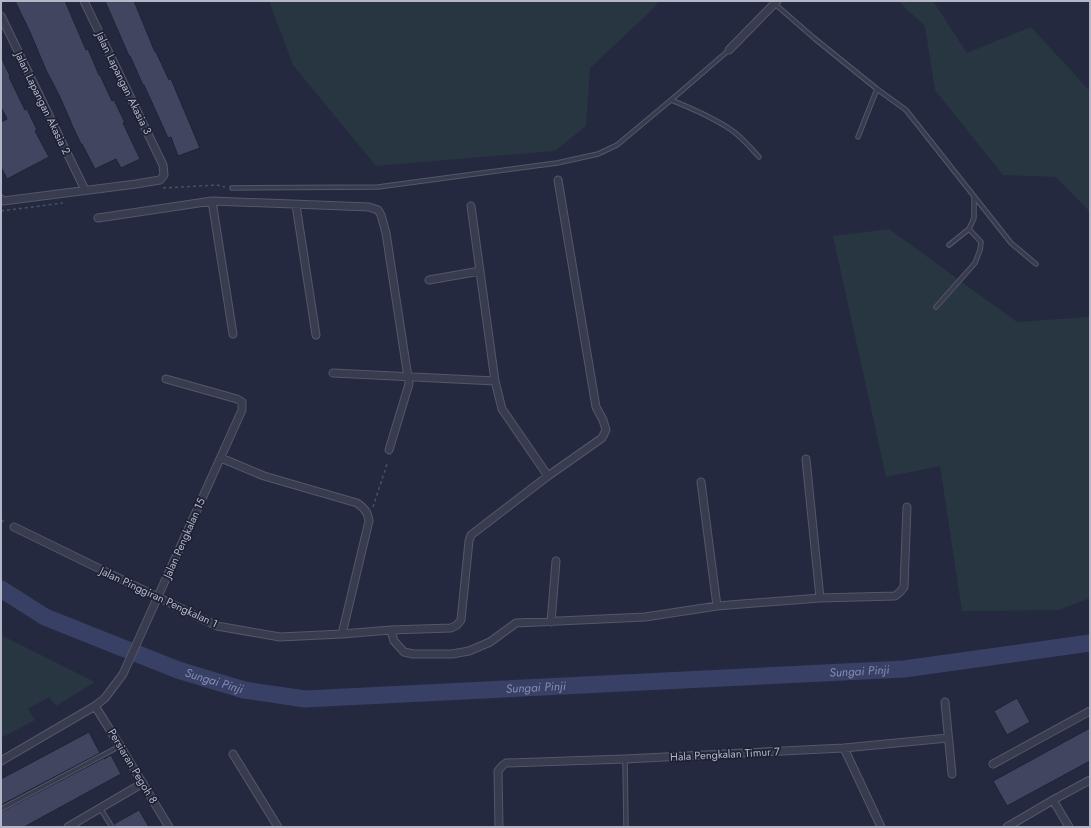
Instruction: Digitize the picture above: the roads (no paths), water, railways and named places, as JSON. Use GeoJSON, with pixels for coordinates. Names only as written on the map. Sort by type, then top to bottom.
{"type":"FeatureCollection","features":[{"type":"Feature","properties":{"kind":"street","name":"Jalan Lapangan Akasia 3"},"geometry":{"type":"LineString","coordinates":[[84,1],[163,165],[164,175],[160,180],[85,190]]}},
{"type":"Feature","properties":{"kind":"street"},"geometry":{"type":"LineString","coordinates":[[729,50],[776,2]]}},
{"type":"Feature","properties":{"kind":"street","name":"Jalan Lapangan Akasia 2"},"geometry":{"type":"LineString","coordinates":[[1,16],[85,190]]}},
{"type":"Feature","properties":{"kind":"street","name":"Jalan Pinggiran Pengkalan 1"},"geometry":{"type":"LineString","coordinates":[[14,527],[217,626],[280,637],[451,628],[457,625],[461,620],[469,541],[471,535],[548,476],[602,438],[606,430],[603,420],[596,407],[558,180]]}},
{"type":"Feature","properties":{"kind":"street"},"geometry":{"type":"LineString","coordinates":[[1,199],[4,201],[85,190]]}},
{"type":"Feature","properties":{"kind":"street"},"geometry":{"type":"LineString","coordinates":[[212,201],[233,334]]}},
{"type":"Feature","properties":{"kind":"street"},"geometry":{"type":"LineString","coordinates":[[98,218],[212,201],[296,205],[370,206],[378,210],[386,233],[409,377],[409,384],[389,450]]}},
{"type":"Feature","properties":{"kind":"street"},"geometry":{"type":"LineString","coordinates":[[296,205],[316,335]]}},
{"type":"Feature","properties":{"kind":"street"},"geometry":{"type":"LineString","coordinates":[[471,206],[495,381],[502,409],[548,476]]}},
{"type":"Feature","properties":{"kind":"street"},"geometry":{"type":"LineString","coordinates":[[429,280],[480,271]]}},
{"type":"Feature","properties":{"kind":"street"},"geometry":{"type":"LineString","coordinates":[[333,374],[495,381]]}},
{"type":"Feature","properties":{"kind":"street","name":"Jalan Pengkalan 15"},"geometry":{"type":"LineString","coordinates":[[1,760],[96,706],[105,698],[123,674],[242,410],[242,402],[237,399],[166,379]]}},
{"type":"Feature","properties":{"kind":"street"},"geometry":{"type":"LineString","coordinates":[[220,458],[264,476],[357,503],[367,512],[369,521],[342,634]]}},
{"type":"Feature","properties":{"kind":"street"},"geometry":{"type":"LineString","coordinates":[[806,459],[820,598]]}},
{"type":"Feature","properties":{"kind":"street"},"geometry":{"type":"LineString","coordinates":[[701,482],[716,606]]}},
{"type":"Feature","properties":{"kind":"street"},"geometry":{"type":"LineString","coordinates":[[391,630],[394,641],[404,652],[413,654],[452,654],[469,651],[490,642],[516,623],[645,617],[716,606],[820,598],[894,596],[904,587],[907,507]]}},
{"type":"Feature","properties":{"kind":"street"},"geometry":{"type":"LineString","coordinates":[[551,622],[556,561]]}},
{"type":"Feature","properties":{"kind":"street"},"geometry":{"type":"LineString","coordinates":[[945,702],[952,774]]}},
{"type":"Feature","properties":{"kind":"street","name":"Persiaran Pegoh 8"},"geometry":{"type":"LineString","coordinates":[[96,706],[169,827]]}},
{"type":"Feature","properties":{"kind":"street"},"geometry":{"type":"LineString","coordinates":[[993,764],[1090,711]]}},
{"type":"Feature","properties":{"kind":"street","name":"Hala Pengkalan Timur 7"},"geometry":{"type":"LineString","coordinates":[[499,827],[498,771],[506,763],[625,759],[844,748],[948,738]]}},
{"type":"Feature","properties":{"kind":"street"},"geometry":{"type":"LineString","coordinates":[[844,748],[881,827]]}},
{"type":"Feature","properties":{"kind":"street"},"geometry":{"type":"LineString","coordinates":[[233,754],[278,827]]}},
{"type":"Feature","properties":{"kind":"street"},"geometry":{"type":"LineString","coordinates":[[1008,827],[1090,780]]}},
{"type":"Feature","properties":{"kind":"street"},"geometry":{"type":"LineString","coordinates":[[68,827],[143,783]]}},
{"type":"Feature","properties":{"kind":"street"},"geometry":{"type":"LineString","coordinates":[[1053,800],[1069,827]]}},
{"type":"Feature","properties":{"kind":"lane"},"geometry":{"type":"LineString","coordinates":[[776,2],[814,38],[877,89],[906,110],[1011,243],[1036,264]]}},
{"type":"Feature","properties":{"kind":"lane"},"geometry":{"type":"LineString","coordinates":[[232,188],[378,187],[557,163],[598,154],[617,145],[672,100],[729,50]]}},
{"type":"Feature","properties":{"kind":"lane"},"geometry":{"type":"LineString","coordinates":[[858,137],[877,89]]}},
{"type":"Feature","properties":{"kind":"lane"},"geometry":{"type":"LineString","coordinates":[[672,100],[698,111],[731,129],[759,157]]}},
{"type":"Feature","properties":{"kind":"lane"},"geometry":{"type":"LineString","coordinates":[[949,246],[969,229],[974,218],[974,196]]}},
{"type":"Feature","properties":{"kind":"lane"},"geometry":{"type":"LineString","coordinates":[[936,307],[975,263],[980,250],[981,242],[969,229]]}},
{"type":"Feature","properties":{"kind":"lane"},"geometry":{"type":"LineString","coordinates":[[1,809],[120,746]]}},
{"type":"Feature","properties":{"kind":"lane"},"geometry":{"type":"LineString","coordinates":[[625,759],[626,827]]}},
{"type":"Feature","properties":{"kind":"lane"},"geometry":{"type":"LineString","coordinates":[[100,808],[112,827]]}},
{"type":"Feature","properties":{"kind":"waterway","name":"Sungai Pinji"},"geometry":{"type":"LineString","coordinates":[[1,589],[45,617],[178,670],[244,690],[305,699],[904,669],[1090,643]]}}]}
